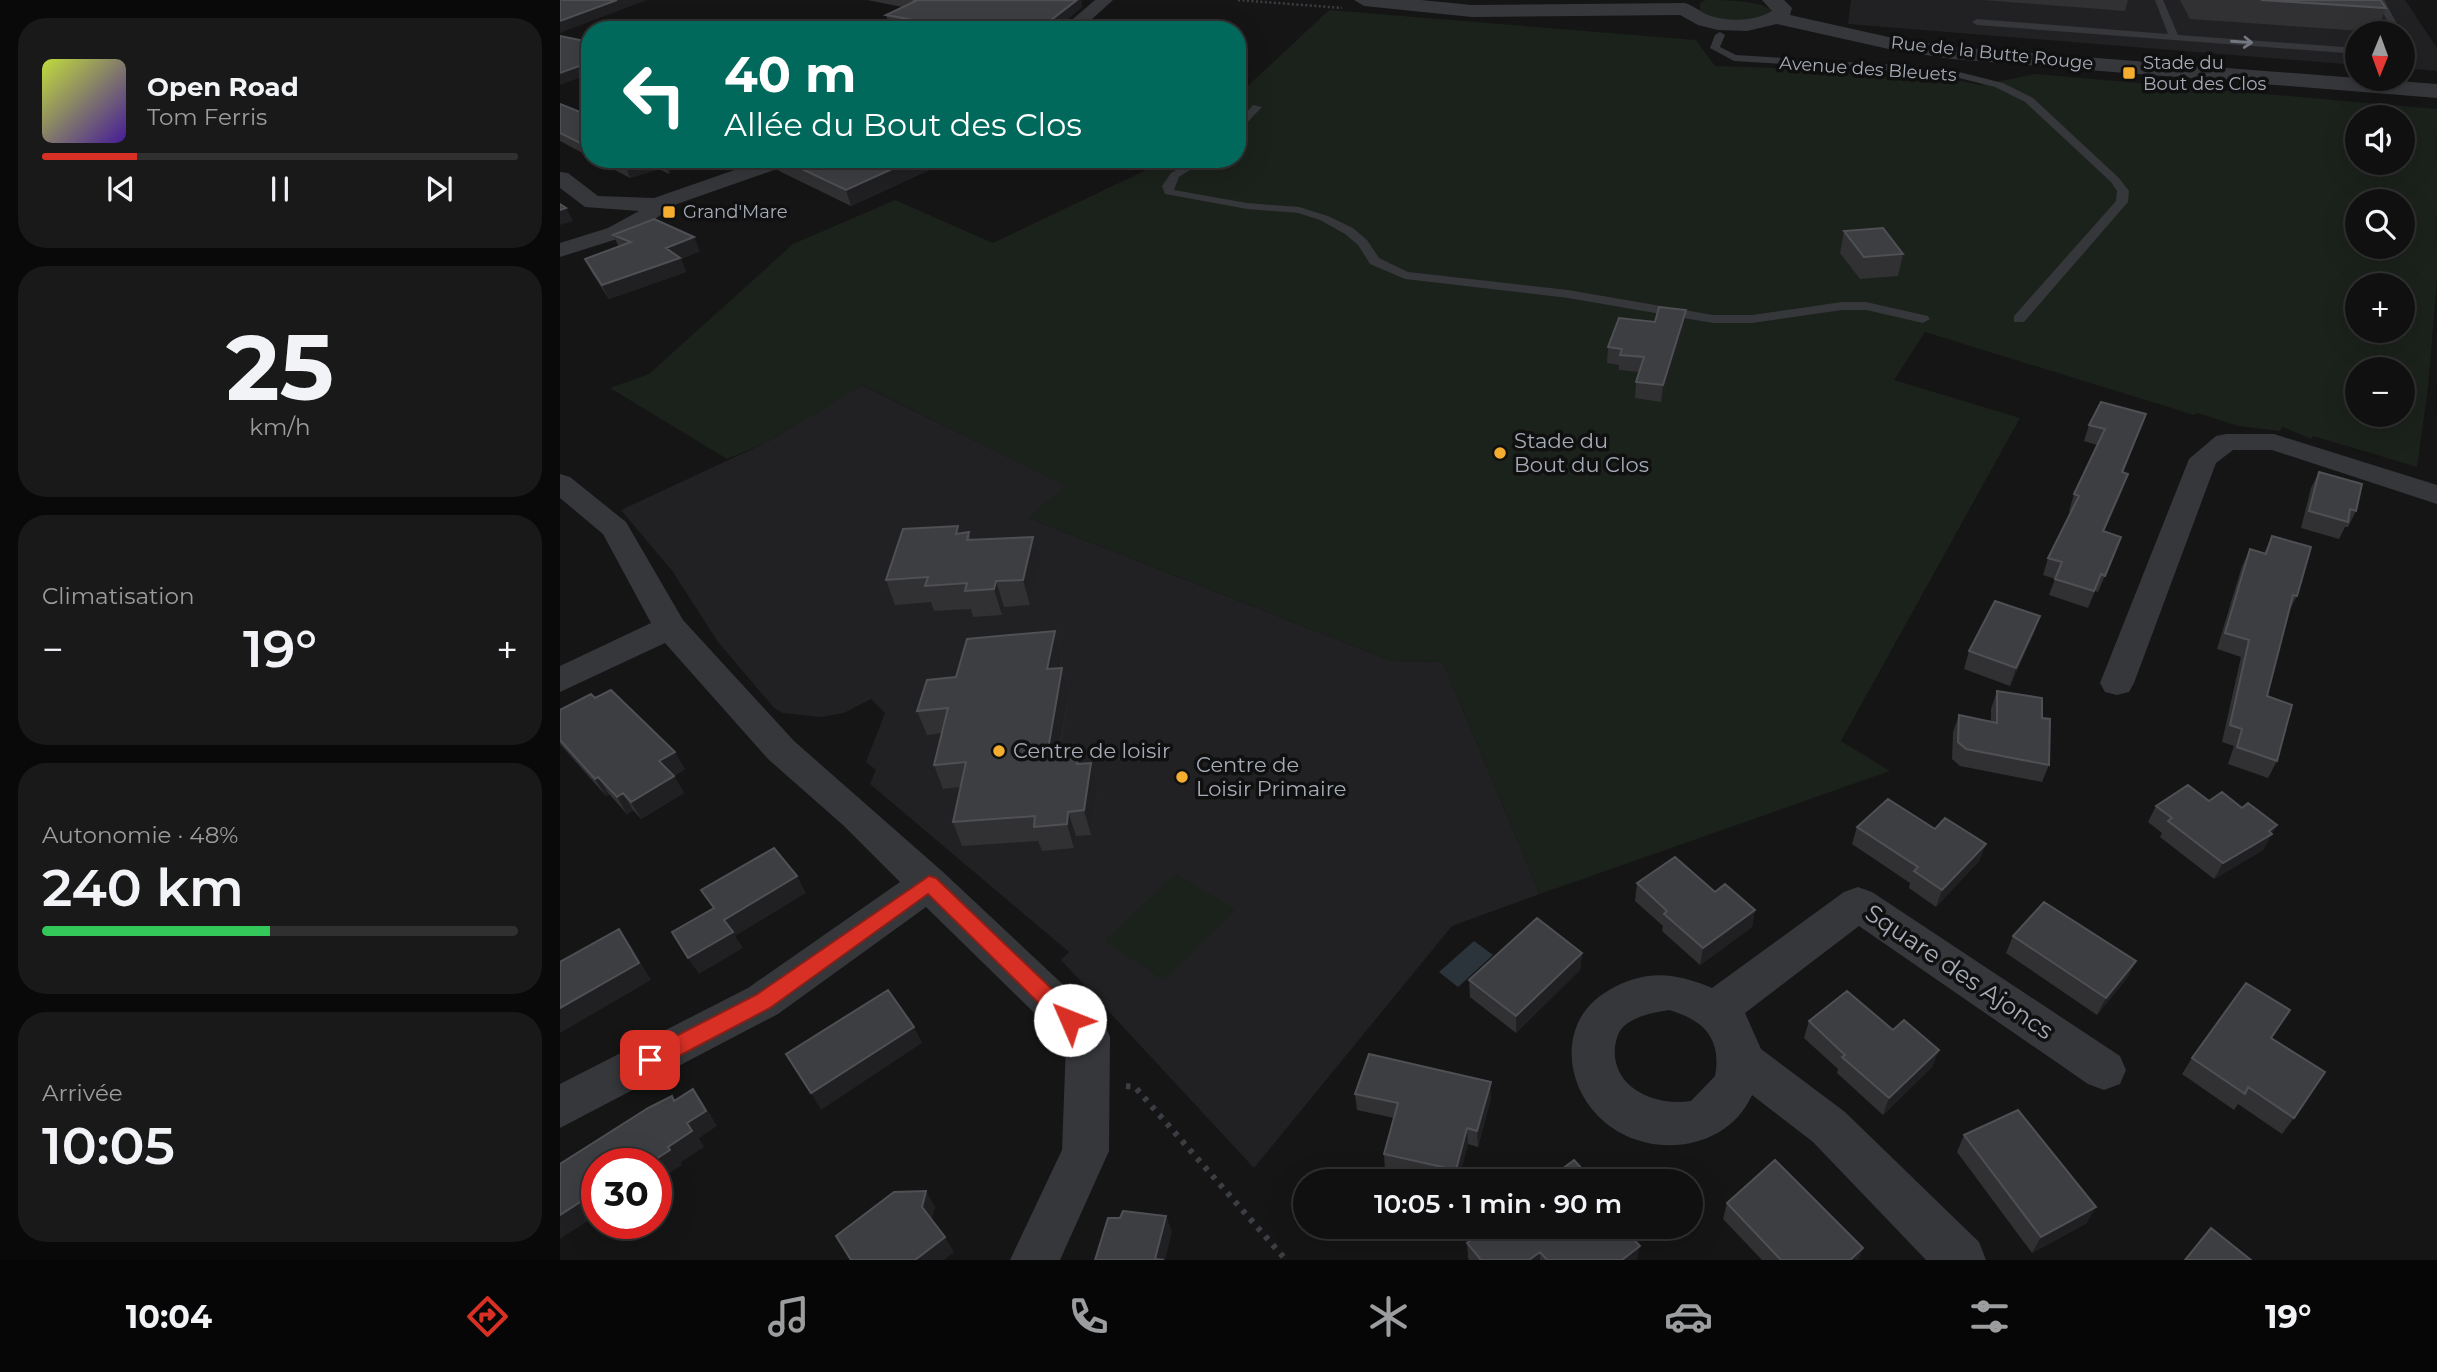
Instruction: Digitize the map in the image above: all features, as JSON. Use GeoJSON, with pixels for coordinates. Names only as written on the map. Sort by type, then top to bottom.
{"type":"FeatureCollection","features":[{"type":"Feature","properties":{"kind":"street"},"geometry":{"type":"LineString","coordinates":[[1080,21],[1105,0]]}},
{"type":"Feature","properties":{"kind":"street"},"geometry":{"type":"LineString","coordinates":[[1364,0],[1472,11],[1687,4],[1689,14],[1714,29],[1749,25],[1774,9]]}},
{"type":"Feature","properties":{"kind":"street","name":"Rue de la Butte Rouge"},"geometry":{"type":"LineString","coordinates":[[1774,9],[1893,44],[1952,53],[2437,90]]}},
{"type":"Feature","properties":{"kind":"street"},"geometry":{"type":"LineString","coordinates":[[560,178],[593,202],[655,205],[761,168]]}},
{"type":"Feature","properties":{"kind":"street"},"geometry":{"type":"LineString","coordinates":[[560,250],[633,226],[655,205]]}},
{"type":"Feature","properties":{"kind":"street"},"geometry":{"type":"LineString","coordinates":[[2117,684],[2203,459],[2226,442],[2274,442],[2437,495]]}},
{"type":"Feature","properties":{"kind":"street"},"geometry":{"type":"LineString","coordinates":[[560,484],[615,529],[670,627],[780,750],[929,883],[1088,1037],[1085,1151],[1035,1260]]}},
{"type":"Feature","properties":{"kind":"street"},"geometry":{"type":"LineString","coordinates":[[560,680],[670,627]]}},
{"type":"Feature","properties":{"kind":"street"},"geometry":{"type":"LineString","coordinates":[[560,1107],[763,1001],[929,883]]}},
{"type":"Feature","properties":{"kind":"street","name":"Square des Ajoncs"},"geometry":{"type":"LineString","coordinates":[[1714,1011],[1858,904],[2104,1070]]}},
{"type":"Feature","properties":{"kind":"street"},"geometry":{"type":"LineString","coordinates":[[1669,992],[1693,998],[1714,1011],[1728,1025],[1737,1042],[1741,1060],[1738,1083],[1726,1102],[1707,1117],[1683,1124],[1656,1123],[1632,1114],[1611,1098],[1597,1078],[1591,1055],[1594,1033],[1605,1014],[1623,1000],[1645,993],[1669,992]]}},
{"type":"Feature","properties":{"kind":"street"},"geometry":{"type":"LineString","coordinates":[[1741,1060],[1829,1127],[1961,1260]]}},
{"type":"Feature","properties":{"kind":"lane"},"geometry":{"type":"LineString","coordinates":[[2159,0],[2174,37]]}},
{"type":"Feature","properties":{"kind":"lane"},"geometry":{"type":"LineString","coordinates":[[2380,0],[2391,21]]}},
{"type":"Feature","properties":{"kind":"lane"},"geometry":{"type":"LineString","coordinates":[[1977,22],[2345,50]]}},
{"type":"Feature","properties":{"kind":"lane","name":"Avenue des Bleuets"},"geometry":{"type":"LineString","coordinates":[[1714,29],[1715,48],[1734,58],[1943,71],[1998,85],[2029,100],[2115,180],[2123,191],[2122,202],[2019,320]]}},
{"type":"Feature","properties":{"kind":"lane"},"geometry":{"type":"LineString","coordinates":[[1246,120],[1257,107]]}},
{"type":"Feature","properties":{"kind":"lane"},"geometry":{"type":"LineString","coordinates":[[1187,168],[1175,175],[1168,186],[1169,192],[1247,206],[1299,210],[1325,218],[1349,231],[1363,243],[1374,261],[1405,275],[1568,294],[1713,319],[1752,319],[1842,306],[1866,306],[1923,319]]}},
{"type":"Feature","properties":{"kind":"path"},"geometry":{"type":"LineString","coordinates":[[1087,1079],[1135,1087],[1286,1260]]}},
{"type":"Feature","properties":{"kind":"shaded area"},"geometry":{"type":"Polygon","coordinates":[[[1706,0],[1753,3],[1772,12],[1745,20],[1717,19],[1700,11],[1700,3],[1706,0]]]}},
{"type":"Feature","properties":{"kind":"shaded area"},"geometry":{"type":"Polygon","coordinates":[[[1851,0],[2405,0],[2437,48],[2437,71],[2415,69],[2415,21],[2345,21],[2345,64],[1848,24],[1851,0]]]}},
{"type":"Feature","properties":{"kind":"shaded area","name":"Stade du Bout du Clos"},"geometry":{"type":"Polygon","coordinates":[[[1329,10],[1696,40],[1715,66],[1917,72],[1981,85],[2035,74],[2391,105],[2345,105],[2345,175],[2415,175],[2415,107],[2437,109],[2437,280],[2428,388],[2417,467],[2313,436],[2311,439],[2283,427],[2280,431],[2238,426],[2197,413],[2194,415],[1925,332],[1894,380],[2020,418],[1841,741],[1890,771],[1540,894],[1443,662],[1392,661],[1029,518],[1065,486],[863,385],[765,443],[727,459],[610,388],[649,374],[793,244],[895,200],[993,243],[1150,168],[1246,168],[1246,88],[1329,10]]]}},
{"type":"Feature","properties":{"kind":"shaded area","name":"Centre de Loisir Primaire"},"geometry":{"type":"Polygon","coordinates":[[[862,385],[1066,486],[1029,518],[1392,661],[1443,662],[1540,894],[1452,926],[1254,1168],[1061,960],[1069,952],[870,784],[876,770],[866,762],[885,713],[871,699],[844,713],[821,717],[783,713],[774,708],[718,642],[673,572],[621,510],[765,443],[862,385]]]}},
{"type":"Feature","properties":{"kind":"shaded area"},"geometry":{"type":"Polygon","coordinates":[[[1176,874],[1235,910],[1164,980],[1104,941],[1176,874]]]}},
{"type":"Feature","properties":{"kind":"shaded area"},"geometry":{"type":"Polygon","coordinates":[[[1474,941],[1493,955],[1458,987],[1439,972],[1474,941]]]}},
{"type":"Feature","properties":{"kind":"building"},"geometry":{"type":"Polygon","coordinates":[[[560,0],[617,0],[560,21],[560,0]]]}},
{"type":"Feature","properties":{"kind":"building"},"geometry":{"type":"Polygon","coordinates":[[[913,0],[1077,0],[1050,21],[919,21],[886,15],[916,1],[913,0]]]}},
{"type":"Feature","properties":{"kind":"building"},"geometry":{"type":"Polygon","coordinates":[[[2261,0],[2380,0],[2386,8],[2261,0]]]}},
{"type":"Feature","properties":{"kind":"building"},"geometry":{"type":"Polygon","coordinates":[[[560,36],[581,40],[581,65],[560,73],[560,36]]]}},
{"type":"Feature","properties":{"kind":"building"},"geometry":{"type":"Polygon","coordinates":[[[560,104],[581,112],[581,144],[560,133],[560,104]]]}},
{"type":"Feature","properties":{"kind":"building"},"geometry":{"type":"Polygon","coordinates":[[[800,168],[894,168],[846,190],[800,168]]]}},
{"type":"Feature","properties":{"kind":"building"},"geometry":{"type":"Polygon","coordinates":[[[654,219],[694,237],[666,248],[680,258],[602,285],[585,259],[631,242],[613,235],[654,219]]]}},
{"type":"Feature","properties":{"kind":"building"},"geometry":{"type":"Polygon","coordinates":[[[1883,228],[1903,254],[1864,257],[1844,231],[1883,228]]]}},
{"type":"Feature","properties":{"kind":"building"},"geometry":{"type":"Polygon","coordinates":[[[1659,307],[1686,310],[1663,385],[1636,382],[1644,357],[1620,355],[1622,349],[1608,347],[1619,318],[1655,322],[1659,307]]]}},
{"type":"Feature","properties":{"kind":"building"},"geometry":{"type":"Polygon","coordinates":[[[2101,402],[2146,414],[2122,472],[2128,474],[2103,531],[2121,537],[2105,576],[2101,574],[2094,591],[2055,579],[2062,562],[2048,558],[2079,496],[2074,494],[2105,429],[2089,425],[2101,402]]]}},
{"type":"Feature","properties":{"kind":"building"},"geometry":{"type":"Polygon","coordinates":[[[2319,472],[2362,484],[2356,511],[2350,509],[2348,522],[2309,511],[2319,472]]]}},
{"type":"Feature","properties":{"kind":"building"},"geometry":{"type":"Polygon","coordinates":[[[958,526],[956,534],[969,532],[967,540],[1033,537],[1023,580],[996,581],[994,589],[965,591],[967,583],[925,586],[928,577],[886,580],[903,529],[958,526]]]}},
{"type":"Feature","properties":{"kind":"building"},"geometry":{"type":"Polygon","coordinates":[[[2272,536],[2311,547],[2297,596],[2293,595],[2267,696],[2292,705],[2277,761],[2237,747],[2242,729],[2230,725],[2249,640],[2225,633],[2250,549],[2266,554],[2272,536]]]}},
{"type":"Feature","properties":{"kind":"building"},"geometry":{"type":"Polygon","coordinates":[[[1995,601],[2040,616],[2016,668],[1969,651],[1995,601]]]}},
{"type":"Feature","properties":{"kind":"building","name":"Centre de loisir"},"geometry":{"type":"Polygon","coordinates":[[[1055,631],[1047,669],[1062,668],[1047,755],[1079,752],[1077,764],[1091,763],[1084,810],[1068,812],[1067,824],[1034,827],[1035,816],[953,822],[966,762],[934,765],[948,708],[917,711],[927,680],[956,677],[967,639],[1055,631]]]}},
{"type":"Feature","properties":{"kind":"building"},"geometry":{"type":"Polygon","coordinates":[[[611,690],[675,752],[659,761],[674,776],[631,802],[623,793],[617,797],[598,777],[595,779],[560,740],[560,710],[591,694],[595,698],[611,690]]]}},
{"type":"Feature","properties":{"kind":"building"},"geometry":{"type":"Polygon","coordinates":[[[1997,691],[2042,698],[2042,718],[2050,719],[2049,765],[1966,749],[1958,742],[1959,715],[1997,723],[1997,691]]]}},
{"type":"Feature","properties":{"kind":"building"},"geometry":{"type":"Polygon","coordinates":[[[2188,785],[2209,801],[2222,792],[2242,808],[2248,803],[2277,825],[2269,831],[2272,834],[2223,863],[2168,821],[2172,818],[2156,806],[2188,785]]]}},
{"type":"Feature","properties":{"kind":"building"},"geometry":{"type":"Polygon","coordinates":[[[1888,799],[1935,829],[1945,818],[1986,844],[1942,890],[1914,871],[1918,867],[1857,827],[1888,799]]]}},
{"type":"Feature","properties":{"kind":"building"},"geometry":{"type":"Polygon","coordinates":[[[774,848],[797,876],[724,920],[733,932],[688,958],[672,932],[714,908],[701,890],[774,848]]]}},
{"type":"Feature","properties":{"kind":"building"},"geometry":{"type":"Polygon","coordinates":[[[1675,857],[1715,892],[1725,884],[1755,910],[1703,948],[1664,914],[1667,911],[1637,883],[1675,857]]]}},
{"type":"Feature","properties":{"kind":"building"},"geometry":{"type":"Polygon","coordinates":[[[2044,902],[2136,961],[2106,998],[2013,936],[2044,902]]]}},
{"type":"Feature","properties":{"kind":"building"},"geometry":{"type":"Polygon","coordinates":[[[1537,918],[1582,953],[1516,1016],[1469,980],[1537,918]]]}},
{"type":"Feature","properties":{"kind":"building"},"geometry":{"type":"Polygon","coordinates":[[[619,929],[639,963],[560,1008],[560,962],[619,929]]]}},
{"type":"Feature","properties":{"kind":"building"},"geometry":{"type":"Polygon","coordinates":[[[2246,983],[2290,1010],[2271,1038],[2325,1072],[2294,1118],[2248,1087],[2245,1094],[2192,1058],[2246,983]]]}},
{"type":"Feature","properties":{"kind":"building"},"geometry":{"type":"Polygon","coordinates":[[[888,990],[914,1027],[811,1093],[786,1054],[888,990]]]}},
{"type":"Feature","properties":{"kind":"building"},"geometry":{"type":"Polygon","coordinates":[[[1847,991],[1893,1030],[1904,1020],[1939,1050],[1889,1098],[1842,1057],[1845,1055],[1809,1021],[1847,991]]]}},
{"type":"Feature","properties":{"kind":"building"},"geometry":{"type":"Polygon","coordinates":[[[1369,1054],[1491,1082],[1477,1131],[1467,1128],[1456,1169],[1384,1154],[1398,1103],[1355,1094],[1369,1054]]]}},
{"type":"Feature","properties":{"kind":"building"},"geometry":{"type":"Polygon","coordinates":[[[693,1089],[706,1111],[687,1123],[692,1131],[669,1148],[585,1148],[648,1108],[672,1096],[674,1101],[693,1089]]]}},
{"type":"Feature","properties":{"kind":"building"},"geometry":{"type":"Polygon","coordinates":[[[2018,1110],[2096,1207],[2041,1237],[1964,1135],[2018,1110]]]}},
{"type":"Feature","properties":{"kind":"building"},"geometry":{"type":"Polygon","coordinates":[[[581,1151],[581,1202],[560,1215],[560,1164],[581,1151]]]}},
{"type":"Feature","properties":{"kind":"building"},"geometry":{"type":"Polygon","coordinates":[[[1574,1160],[1582,1169],[1562,1169],[1574,1160]]]}},
{"type":"Feature","properties":{"kind":"building"},"geometry":{"type":"Polygon","coordinates":[[[1775,1160],[1863,1248],[1850,1260],[1781,1260],[1727,1203],[1775,1160]]]}},
{"type":"Feature","properties":{"kind":"building"},"geometry":{"type":"Polygon","coordinates":[[[926,1191],[922,1207],[945,1237],[915,1260],[851,1260],[836,1236],[894,1192],[926,1191]]]}},
{"type":"Feature","properties":{"kind":"building"},"geometry":{"type":"Polygon","coordinates":[[[1123,1211],[1166,1216],[1155,1259],[1164,1260],[1095,1260],[1108,1218],[1120,1218],[1123,1211]]]}},
{"type":"Feature","properties":{"kind":"building"},"geometry":{"type":"Polygon","coordinates":[[[2211,1228],[2251,1260],[2185,1260],[2211,1228]]]}},
{"type":"Feature","properties":{"kind":"building"},"geometry":{"type":"Polygon","coordinates":[[[1472,1239],[1633,1239],[1640,1246],[1622,1260],[1547,1260],[1540,1252],[1529,1260],[1481,1260],[1467,1243],[1472,1239]]]}},
{"type":"Feature","properties":{"kind":"place","name":"Stade du Bout des Clos"},"geometry":{"type":"Point","coordinates":[2129,73]}},
{"type":"Feature","properties":{"kind":"place","name":"Grand'Mare"},"geometry":{"type":"Point","coordinates":[669,212]}},
{"type":"Feature","properties":{"kind":"place","name":"Stade du Bout du Clos"},"geometry":{"type":"Point","coordinates":[1500,453]}},
{"type":"Feature","properties":{"kind":"place","name":"Centre de loisir"},"geometry":{"type":"Point","coordinates":[999,751]}},
{"type":"Feature","properties":{"kind":"place","name":"Centre de Loisir Primaire"},"geometry":{"type":"Point","coordinates":[1182,777]}},
{"type":"Feature","properties":{"kind":"route"},"geometry":{"type":"LineString","coordinates":[[650,1060],[763,1001],[929,883],[1070,1020]]}}]}
